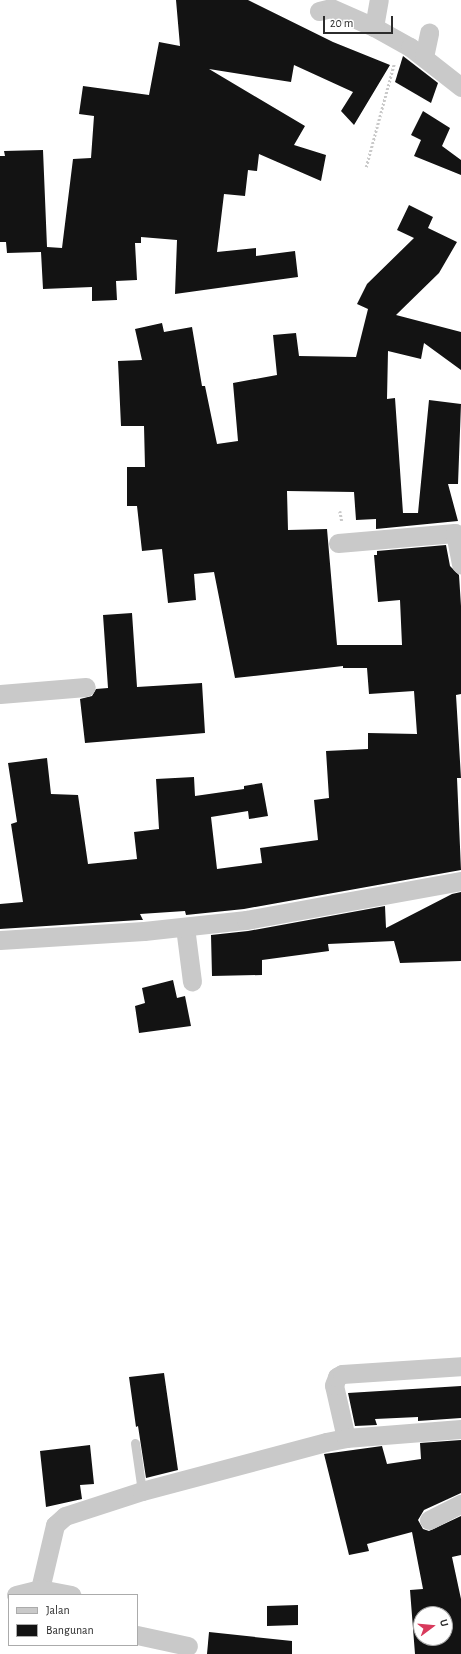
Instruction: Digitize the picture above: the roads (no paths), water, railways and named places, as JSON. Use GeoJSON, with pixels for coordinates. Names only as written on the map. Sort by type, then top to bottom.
{"type":"FeatureCollection","features":[{"type":"Feature","properties":{"kind":"street"},"geometry":{"type":"LineString","coordinates":[[374,27],[379,0]]}},
{"type":"Feature","properties":{"kind":"street"},"geometry":{"type":"LineString","coordinates":[[319,11],[331,8],[374,27],[424,57],[461,87]]}},
{"type":"Feature","properties":{"kind":"street"},"geometry":{"type":"LineString","coordinates":[[424,57],[429,33]]}},
{"type":"Feature","properties":{"kind":"street"},"geometry":{"type":"LineString","coordinates":[[338,543],[454,533],[461,564]]}},
{"type":"Feature","properties":{"kind":"street"},"geometry":{"type":"LineString","coordinates":[[0,694],[86,687]]}},
{"type":"Feature","properties":{"kind":"street"},"geometry":{"type":"LineString","coordinates":[[0,940],[185,927],[246,920],[461,881]]}},
{"type":"Feature","properties":{"kind":"street"},"geometry":{"type":"LineString","coordinates":[[185,927],[192,982]]}},
{"type":"Feature","properties":{"kind":"street"},"geometry":{"type":"LineString","coordinates":[[346,1438],[334,1385],[337,1378],[342,1374],[461,1366]]}},
{"type":"Feature","properties":{"kind":"street"},"geometry":{"type":"LineString","coordinates":[[40,1589],[55,1525],[61,1518],[142,1491],[346,1438],[461,1429]]}},
{"type":"Feature","properties":{"kind":"street"},"geometry":{"type":"LineString","coordinates":[[429,1520],[461,1504]]}},
{"type":"Feature","properties":{"kind":"street"},"geometry":{"type":"LineString","coordinates":[[20,1594],[40,1589],[66,1594]]}},
{"type":"Feature","properties":{"kind":"street"},"geometry":{"type":"LineString","coordinates":[[138,1635],[188,1646]]}},
{"type":"Feature","properties":{"kind":"lane"},"geometry":{"type":"LineString","coordinates":[[135,1444],[142,1491]]}}]}
